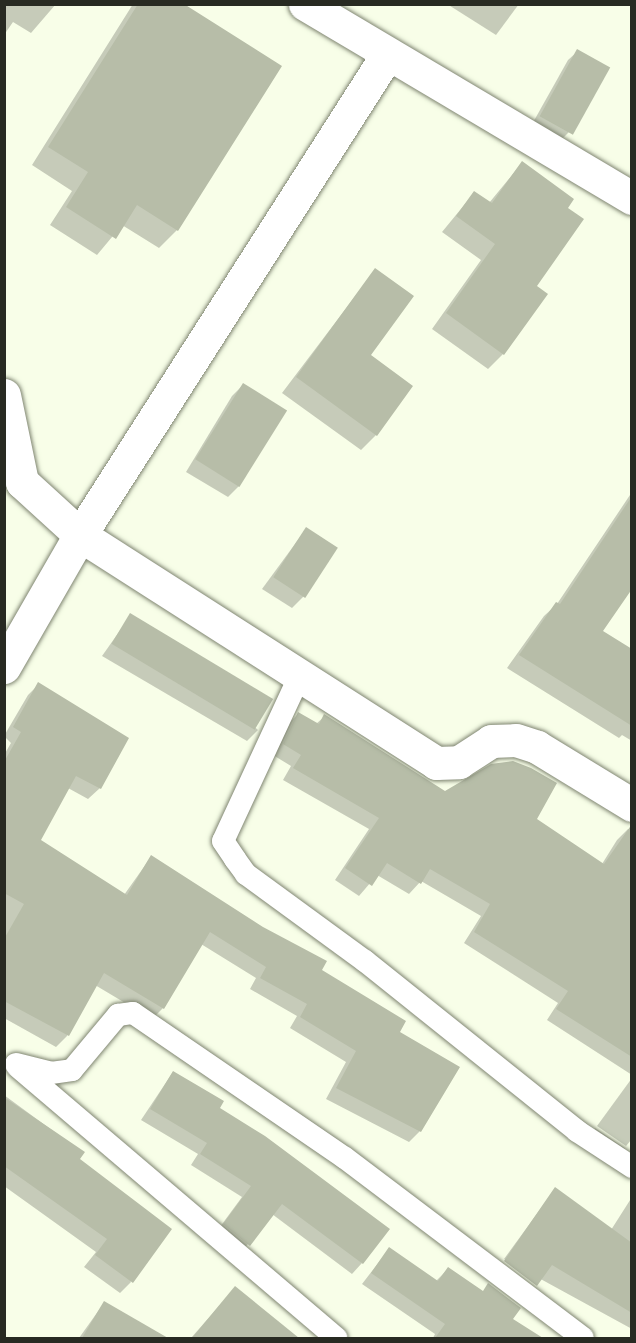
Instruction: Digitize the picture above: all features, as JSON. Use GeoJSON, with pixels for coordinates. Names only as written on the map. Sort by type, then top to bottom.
{"type":"FeatureCollection","features":[{"type":"Feature","properties":{"kind":"street"},"geometry":{"type":"LineString","coordinates":[[305,4],[387,55],[632,198]]}},
{"type":"Feature","properties":{"kind":"street"},"geometry":{"type":"LineString","coordinates":[[4,667],[80,535],[387,55]]}},
{"type":"Feature","properties":{"kind":"street"},"geometry":{"type":"LineString","coordinates":[[4,395],[22,482],[80,535],[301,673],[436,763],[459,762],[491,741],[516,740],[537,747],[632,805]]}},
{"type":"Feature","properties":{"kind":"lane"},"geometry":{"type":"LineString","coordinates":[[301,673],[223,841],[246,874],[365,961],[577,1131],[632,1167]]}},
{"type":"Feature","properties":{"kind":"lane"},"geometry":{"type":"LineString","coordinates":[[10,1060],[51,1073],[72,1070],[118,1015],[133,1013],[345,1158],[583,1338]]}},
{"type":"Feature","properties":{"kind":"lane"},"geometry":{"type":"LineString","coordinates":[[10,1060],[336,1338]]}},
{"type":"Feature","properties":{"kind":"building"},"geometry":{"type":"Polygon","coordinates":[[[138,4],[184,4],[282,66],[178,231],[137,205],[116,239],[66,207],[88,172],[48,147],[138,4]]]}},
{"type":"Feature","properties":{"kind":"building"},"geometry":{"type":"Polygon","coordinates":[[[577,49],[610,67],[573,135],[540,116],[577,49]]]}},
{"type":"Feature","properties":{"kind":"building"},"geometry":{"type":"Polygon","coordinates":[[[522,161],[574,199],[568,208],[584,219],[537,286],[548,294],[504,355],[446,313],[495,244],[456,216],[474,191],[492,203],[522,161]]]}},
{"type":"Feature","properties":{"kind":"building"},"geometry":{"type":"Polygon","coordinates":[[[375,268],[414,296],[371,355],[413,386],[377,436],[296,377],[375,268]]]}},
{"type":"Feature","properties":{"kind":"building"},"geometry":{"type":"Polygon","coordinates":[[[243,383],[287,411],[239,487],[195,459],[243,383]]]}},
{"type":"Feature","properties":{"kind":"building"},"geometry":{"type":"Polygon","coordinates":[[[632,496],[632,589],[603,631],[632,649],[632,726],[519,655],[556,602],[560,604],[632,496]]]}},
{"type":"Feature","properties":{"kind":"building"},"geometry":{"type":"Polygon","coordinates":[[[306,527],[338,548],[305,598],[273,577],[306,527]]]}},
{"type":"Feature","properties":{"kind":"building"},"geometry":{"type":"Polygon","coordinates":[[[130,613],[273,699],[255,730],[111,644],[130,613]]]}},
{"type":"Feature","properties":{"kind":"building"},"geometry":{"type":"Polygon","coordinates":[[[38,682],[129,738],[101,789],[76,776],[41,840],[127,895],[151,855],[263,927],[327,961],[322,970],[406,1021],[400,1032],[460,1067],[421,1132],[336,1088],[356,1051],[300,1017],[307,1004],[260,978],[266,967],[210,932],[164,1009],[104,973],[69,1036],[4,1001],[4,939],[24,904],[4,893],[4,762],[21,732],[13,727],[38,682]]]}},
{"type":"Feature","properties":{"kind":"building"},"geometry":{"type":"Polygon","coordinates":[[[298,712],[319,724],[324,714],[445,791],[491,764],[513,761],[531,768],[557,783],[537,819],[604,864],[632,824],[632,1057],[556,1009],[568,991],[474,932],[490,904],[430,869],[421,884],[387,863],[372,886],[345,868],[379,818],[293,768],[301,755],[283,744],[298,712]]]}},
{"type":"Feature","properties":{"kind":"building"},"geometry":{"type":"Polygon","coordinates":[[[173,1071],[224,1101],[220,1108],[265,1136],[390,1229],[363,1264],[282,1204],[250,1246],[223,1224],[251,1186],[200,1154],[207,1143],[150,1109],[173,1071]]]}},
{"type":"Feature","properties":{"kind":"building"},"geometry":{"type":"Polygon","coordinates":[[[4,1097],[85,1152],[80,1159],[172,1229],[133,1283],[95,1255],[107,1239],[4,1166],[4,1097]]]}},
{"type":"Feature","properties":{"kind":"building"},"geometry":{"type":"Polygon","coordinates":[[[555,1187],[632,1243],[632,1313],[552,1265],[537,1286],[504,1261],[555,1187]]]}},
{"type":"Feature","properties":{"kind":"building"},"geometry":{"type":"Polygon","coordinates":[[[389,1247],[438,1281],[448,1267],[483,1291],[488,1283],[521,1308],[513,1319],[543,1338],[435,1338],[445,1324],[371,1273],[389,1247]]]}},
{"type":"Feature","properties":{"kind":"building"},"geometry":{"type":"Polygon","coordinates":[[[235,1286],[299,1338],[192,1338],[235,1286]]]}},
{"type":"Feature","properties":{"kind":"building"},"geometry":{"type":"Polygon","coordinates":[[[104,1301],[168,1338],[82,1338],[104,1301]]]}}]}
